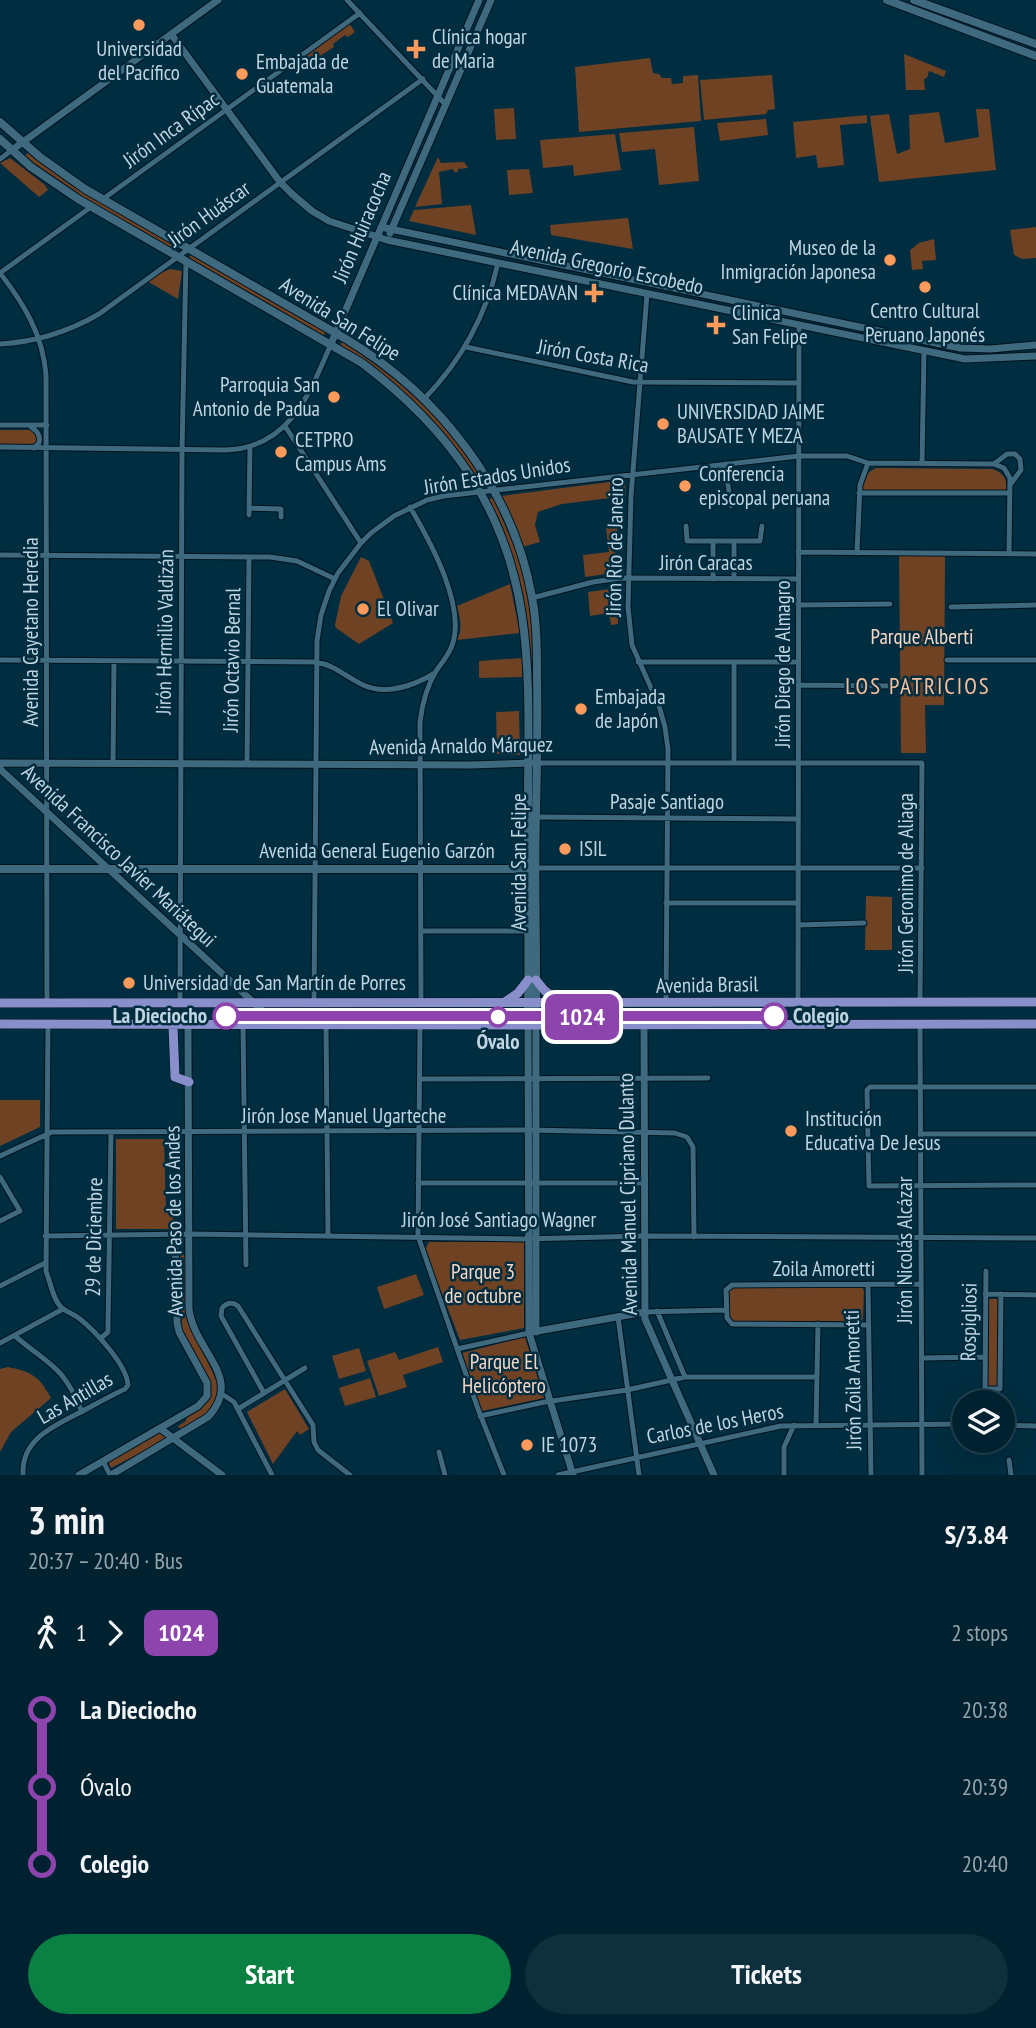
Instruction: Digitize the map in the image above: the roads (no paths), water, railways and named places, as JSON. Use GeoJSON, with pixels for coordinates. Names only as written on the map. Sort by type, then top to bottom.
{"type":"FeatureCollection","features":[{"type":"Feature","properties":{"kind":"main road"},"geometry":{"type":"LineString","coordinates":[[887,0],[1036,56]]}},
{"type":"Feature","properties":{"kind":"main road"},"geometry":{"type":"LineString","coordinates":[[914,0],[1036,44]]}},
{"type":"Feature","properties":{"kind":"main road","name":"Avenida San Felipe"},"geometry":{"type":"LineString","coordinates":[[0,122],[55,169],[336,333],[384,364],[424,399],[458,438],[492,489],[518,546],[532,598],[536,638],[532,1025]]}},
{"type":"Feature","properties":{"kind":"main road","name":"Avenida San Felipe"},"geometry":{"type":"LineString","coordinates":[[0,139],[48,180],[91,207],[372,370],[420,412],[458,456],[480,491],[502,541],[515,580],[522,615],[536,817],[528,931],[532,980]]}},
{"type":"Feature","properties":{"kind":"main road","name":"Avenida General Eugenio Garzón"},"geometry":{"type":"LineString","coordinates":[[0,869],[532,869]]}},
{"type":"Feature","properties":{"kind":"main road"},"geometry":{"type":"LineString","coordinates":[[500,1003],[516,995],[532,980],[549,995],[568,1003]]}},
{"type":"Feature","properties":{"kind":"main road","name":"Avenida Brasil"},"geometry":{"type":"LineString","coordinates":[[0,1003],[1036,1002]]}},
{"type":"Feature","properties":{"kind":"main road","name":"Avenida Brasil"},"geometry":{"type":"LineString","coordinates":[[0,1024],[1036,1024]]}},
{"type":"Feature","properties":{"kind":"main road"},"geometry":{"type":"LineString","coordinates":[[173,1026],[175,1077],[189,1082]]}},
{"type":"Feature","properties":{"kind":"street"},"geometry":{"type":"LineString","coordinates":[[0,159],[218,0]]}},
{"type":"Feature","properties":{"kind":"street"},"geometry":{"type":"LineString","coordinates":[[347,0],[446,105]]}},
{"type":"Feature","properties":{"kind":"street","name":"Jirón Huiracocha"},"geometry":{"type":"LineString","coordinates":[[0,447],[234,450],[264,442],[285,426],[304,404],[479,0]]}},
{"type":"Feature","properties":{"kind":"street","name":"Jirón Huiracocha"},"geometry":{"type":"LineString","coordinates":[[387,240],[491,0]]}},
{"type":"Feature","properties":{"kind":"street","name":"Jirón Inca Rípac"},"geometry":{"type":"LineString","coordinates":[[103,199],[360,13]]}},
{"type":"Feature","properties":{"kind":"street","name":"Avenida Gregorio Escobedo"},"geometry":{"type":"LineString","coordinates":[[171,34],[280,182],[317,215],[341,226],[369,233],[377,238],[971,360],[1036,356]]}},
{"type":"Feature","properties":{"kind":"street","name":"Jirón Huáscar"},"geometry":{"type":"LineString","coordinates":[[0,344],[39,339],[72,328],[99,314],[182,259],[188,249],[423,79]]}},
{"type":"Feature","properties":{"kind":"street"},"geometry":{"type":"LineString","coordinates":[[401,181],[411,185]]}},
{"type":"Feature","properties":{"kind":"street"},"geometry":{"type":"LineString","coordinates":[[0,273],[91,207]]}},
{"type":"Feature","properties":{"kind":"street","name":"Avenida Gregorio Escobedo"},"geometry":{"type":"LineString","coordinates":[[381,227],[969,349],[1036,345]]}},
{"type":"Feature","properties":{"kind":"street","name":"Jirón Hermilio Valdizán"},"geometry":{"type":"LineString","coordinates":[[180,1003],[182,259]]}},
{"type":"Feature","properties":{"kind":"street"},"geometry":{"type":"LineString","coordinates":[[424,399],[440,383],[466,347],[489,298],[498,262]]}},
{"type":"Feature","properties":{"kind":"street"},"geometry":{"type":"LineString","coordinates":[[573,279],[579,275],[577,267]]}},
{"type":"Feature","properties":{"kind":"street"},"geometry":{"type":"LineString","coordinates":[[584,281],[582,275],[586,270]]}},
{"type":"Feature","properties":{"kind":"street","name":"Avenida Cayetano Heredia"},"geometry":{"type":"LineString","coordinates":[[0,273],[28,313],[39,339],[46,369],[47,1004]]}},
{"type":"Feature","properties":{"kind":"street","name":"Jirón Río de Janeiro"},"geometry":{"type":"LineString","coordinates":[[647,294],[632,474],[627,578],[629,631],[638,662],[659,706],[665,727],[668,763],[666,1004]]}},
{"type":"Feature","properties":{"kind":"street"},"geometry":{"type":"LineString","coordinates":[[739,313],[741,303]]}},
{"type":"Feature","properties":{"kind":"street","name":"Jirón Diego de Almagro"},"geometry":{"type":"LineString","coordinates":[[798,1002],[799,326]]}},
{"type":"Feature","properties":{"kind":"street"},"geometry":{"type":"LineString","coordinates":[[866,328],[866,340]]}},
{"type":"Feature","properties":{"kind":"street"},"geometry":{"type":"LineString","coordinates":[[1026,345],[1031,351],[1026,357]]}},
{"type":"Feature","properties":{"kind":"street"},"geometry":{"type":"LineString","coordinates":[[1036,345],[1036,356]]}},
{"type":"Feature","properties":{"kind":"street","name":"Jirón Costa Rica"},"geometry":{"type":"LineString","coordinates":[[466,347],[640,383],[799,383]]}},
{"type":"Feature","properties":{"kind":"street"},"geometry":{"type":"LineString","coordinates":[[922,464],[924,351]]}},
{"type":"Feature","properties":{"kind":"street"},"geometry":{"type":"LineString","coordinates":[[0,425],[47,425]]}},
{"type":"Feature","properties":{"kind":"street"},"geometry":{"type":"LineString","coordinates":[[30,426],[40,438],[38,445],[33,448]]}},
{"type":"Feature","properties":{"kind":"street"},"geometry":{"type":"LineString","coordinates":[[285,426],[360,543]]}},
{"type":"Feature","properties":{"kind":"street"},"geometry":{"type":"LineString","coordinates":[[250,447],[249,512],[281,509],[281,517]]}},
{"type":"Feature","properties":{"kind":"street","name":"Jirón Estados Unidos"},"geometry":{"type":"LineString","coordinates":[[314,1003],[314,764],[316,662],[321,615],[335,579],[360,543],[382,524],[411,507],[444,496],[492,489],[799,456],[847,456],[860,458],[868,463],[994,464],[1007,454],[1015,454],[1020,459],[1021,470],[1010,485],[1009,554]]}},
{"type":"Feature","properties":{"kind":"street"},"geometry":{"type":"LineString","coordinates":[[857,553],[859,493],[868,463]]}},
{"type":"Feature","properties":{"kind":"street"},"geometry":{"type":"LineString","coordinates":[[725,464],[731,506]]}},
{"type":"Feature","properties":{"kind":"street"},"geometry":{"type":"LineString","coordinates":[[994,464],[1008,472],[1010,485]]}},
{"type":"Feature","properties":{"kind":"street"},"geometry":{"type":"LineString","coordinates":[[859,493],[1010,493]]}},
{"type":"Feature","properties":{"kind":"street"},"geometry":{"type":"LineString","coordinates":[[411,507],[433,549],[453,609],[455,625],[454,640],[435,673],[421,713],[421,1004]]}},
{"type":"Feature","properties":{"kind":"street"},"geometry":{"type":"LineString","coordinates":[[686,526],[687,541],[761,541],[762,526]]}},
{"type":"Feature","properties":{"kind":"street"},"geometry":{"type":"LineString","coordinates":[[713,541],[713,579]]}},
{"type":"Feature","properties":{"kind":"street"},"geometry":{"type":"LineString","coordinates":[[734,541],[734,579]]}},
{"type":"Feature","properties":{"kind":"street"},"geometry":{"type":"LineString","coordinates":[[799,552],[1036,554]]}},
{"type":"Feature","properties":{"kind":"street"},"geometry":{"type":"LineString","coordinates":[[0,555],[284,558],[297,561],[335,579]]}},
{"type":"Feature","properties":{"kind":"street","name":"Jirón Octavio Bernal"},"geometry":{"type":"LineString","coordinates":[[247,764],[249,557]]}},
{"type":"Feature","properties":{"kind":"street","name":"Jirón Caracas"},"geometry":{"type":"LineString","coordinates":[[532,598],[593,582],[627,578],[798,579]]}},
{"type":"Feature","properties":{"kind":"street"},"geometry":{"type":"LineString","coordinates":[[798,605],[890,604]]}},
{"type":"Feature","properties":{"kind":"street"},"geometry":{"type":"LineString","coordinates":[[951,607],[1036,605]]}},
{"type":"Feature","properties":{"kind":"street"},"geometry":{"type":"LineString","coordinates":[[0,660],[316,662],[339,669],[363,685],[374,688],[406,686],[435,673]]}},
{"type":"Feature","properties":{"kind":"street"},"geometry":{"type":"LineString","coordinates":[[947,660],[1036,660]]}},
{"type":"Feature","properties":{"kind":"street"},"geometry":{"type":"LineString","coordinates":[[113,764],[114,661]]}},
{"type":"Feature","properties":{"kind":"street"},"geometry":{"type":"LineString","coordinates":[[638,662],[798,662]]}},
{"type":"Feature","properties":{"kind":"street"},"geometry":{"type":"LineString","coordinates":[[734,662],[734,763]]}},
{"type":"Feature","properties":{"kind":"street"},"geometry":{"type":"LineString","coordinates":[[798,685],[895,686]]}},
{"type":"Feature","properties":{"kind":"street","name":"Avenida Arnaldo Márquez"},"geometry":{"type":"LineString","coordinates":[[0,763],[922,764]]}},
{"type":"Feature","properties":{"kind":"street","name":"Jirón Geronimo de Aliaga"},"geometry":{"type":"LineString","coordinates":[[920,1003],[922,764]]}},
{"type":"Feature","properties":{"kind":"street","name":"Avenida Francisco Javier Mariátegui"},"geometry":{"type":"LineString","coordinates":[[0,769],[278,1025]]}},
{"type":"Feature","properties":{"kind":"street","name":"Pasaje Santiago"},"geometry":{"type":"LineString","coordinates":[[536,817],[798,819]]}},
{"type":"Feature","properties":{"kind":"street","name":"Avenida General Eugenio Garzón"},"geometry":{"type":"LineString","coordinates":[[532,869],[922,867]]}},
{"type":"Feature","properties":{"kind":"street"},"geometry":{"type":"LineString","coordinates":[[666,903],[798,903]]}},
{"type":"Feature","properties":{"kind":"street"},"geometry":{"type":"LineString","coordinates":[[798,925],[864,923]]}},
{"type":"Feature","properties":{"kind":"street"},"geometry":{"type":"LineString","coordinates":[[422,931],[528,931]]}},
{"type":"Feature","properties":{"kind":"street"},"geometry":{"type":"LineString","coordinates":[[48,1024],[45,1263],[62,1309],[77,1316],[101,1338]]}},
{"type":"Feature","properties":{"kind":"street"},"geometry":{"type":"LineString","coordinates":[[326,1024],[328,1234]]}},
{"type":"Feature","properties":{"kind":"street"},"geometry":{"type":"LineString","coordinates":[[420,1024],[418,1236],[480,1416],[504,1475]]}},
{"type":"Feature","properties":{"kind":"street","name":"Jirón Nicolás Alcázar"},"geometry":{"type":"LineString","coordinates":[[920,1024],[922,1475]]}},
{"type":"Feature","properties":{"kind":"street"},"geometry":{"type":"LineString","coordinates":[[243,1025],[246,1265]]}},
{"type":"Feature","properties":{"kind":"street"},"geometry":{"type":"LineString","coordinates":[[532,1025],[533,1332],[549,1402],[572,1473]]}},
{"type":"Feature","properties":{"kind":"street","name":"Avenida Manuel Cipriano Dulanto"},"geometry":{"type":"LineString","coordinates":[[644,1025],[645,1320],[714,1475]]}},
{"type":"Feature","properties":{"kind":"street","name":"Avenida Paso de los Andes"},"geometry":{"type":"LineString","coordinates":[[188,1026],[190,1319],[220,1377],[222,1394]]}},
{"type":"Feature","properties":{"kind":"street"},"geometry":{"type":"LineString","coordinates":[[420,1079],[708,1078]]}},
{"type":"Feature","properties":{"kind":"street"},"geometry":{"type":"LineString","coordinates":[[1036,1087],[869,1088],[869,1186],[1036,1185]]}},
{"type":"Feature","properties":{"kind":"street","name":"Jirón Jose Manuel Ugarteche"},"geometry":{"type":"LineString","coordinates":[[46,1133],[643,1131],[682,1134],[691,1142],[694,1152],[694,1237]]}},
{"type":"Feature","properties":{"kind":"street","name":"29 de Diciembre"},"geometry":{"type":"LineString","coordinates":[[101,1338],[108,1332],[111,1132]]}},
{"type":"Feature","properties":{"kind":"street"},"geometry":{"type":"LineString","coordinates":[[0,1156],[46,1133]]}},
{"type":"Feature","properties":{"kind":"street"},"geometry":{"type":"LineString","coordinates":[[920,1133],[1036,1134]]}},
{"type":"Feature","properties":{"kind":"street"},"geometry":{"type":"LineString","coordinates":[[0,1177],[20,1211],[0,1221]]}},
{"type":"Feature","properties":{"kind":"street"},"geometry":{"type":"LineString","coordinates":[[418,1183],[643,1184]]}},
{"type":"Feature","properties":{"kind":"street","name":"Avenida Paso de los Andes"},"geometry":{"type":"LineString","coordinates":[[79,1475],[198,1406],[207,1396],[207,1383],[179,1332],[177,1323],[175,1234]]}},
{"type":"Feature","properties":{"kind":"street","name":"Jirón José Santiago Wagner"},"geometry":{"type":"LineString","coordinates":[[45,1236],[328,1234],[532,1238],[1036,1238]]}},
{"type":"Feature","properties":{"kind":"street"},"geometry":{"type":"LineString","coordinates":[[0,1286],[45,1263]]}},
{"type":"Feature","properties":{"kind":"street","name":"Rospigliosi"},"geometry":{"type":"LineString","coordinates":[[986,1271],[984,1389],[999,1390],[1001,1294]]}},
{"type":"Feature","properties":{"kind":"street","name":"Jirón Zoila Amoretti"},"geometry":{"type":"LineString","coordinates":[[868,1284],[871,1475]]}},
{"type":"Feature","properties":{"kind":"street","name":"Zoila Amoretti"},"geometry":{"type":"LineString","coordinates":[[726,1310],[728,1287],[731,1285],[921,1284]]}},
{"type":"Feature","properties":{"kind":"street"},"geometry":{"type":"LineString","coordinates":[[985,1294],[1036,1295]]}},
{"type":"Feature","properties":{"kind":"street"},"geometry":{"type":"LineString","coordinates":[[264,1393],[221,1316],[222,1308],[226,1304],[234,1303],[238,1306],[313,1425],[314,1442],[318,1450],[350,1475]]}},
{"type":"Feature","properties":{"kind":"street"},"geometry":{"type":"LineString","coordinates":[[0,1343],[62,1309]]}},
{"type":"Feature","properties":{"kind":"street"},"geometry":{"type":"LineString","coordinates":[[457,1349],[533,1332],[657,1311],[726,1310],[727,1318],[732,1324],[868,1325]]}},
{"type":"Feature","properties":{"kind":"street"},"geometry":{"type":"LineString","coordinates":[[657,1311],[685,1377]]}},
{"type":"Feature","properties":{"kind":"street"},"geometry":{"type":"LineString","coordinates":[[618,1317],[639,1475]]}},
{"type":"Feature","properties":{"kind":"street"},"geometry":{"type":"LineString","coordinates":[[816,1425],[818,1324]]}},
{"type":"Feature","properties":{"kind":"street"},"geometry":{"type":"LineString","coordinates":[[15,1336],[62,1373],[82,1412]]}},
{"type":"Feature","properties":{"kind":"street","name":"Las Antillas"},"geometry":{"type":"LineString","coordinates":[[23,1475],[23,1462],[34,1440],[60,1422],[128,1385],[127,1376],[101,1338]]}},
{"type":"Feature","properties":{"kind":"street"},"geometry":{"type":"LineString","coordinates":[[922,1358],[984,1357]]}},
{"type":"Feature","properties":{"kind":"street"},"geometry":{"type":"LineString","coordinates":[[238,1409],[305,1368]]}},
{"type":"Feature","properties":{"kind":"street"},"geometry":{"type":"LineString","coordinates":[[480,1416],[685,1377],[816,1377]]}},
{"type":"Feature","properties":{"kind":"street"},"geometry":{"type":"LineString","coordinates":[[103,1461],[111,1475],[208,1417],[218,1405],[222,1394],[234,1402],[272,1475]]}},
{"type":"Feature","properties":{"kind":"street"},"geometry":{"type":"LineString","coordinates":[[784,1475],[784,1447],[794,1424]]}},
{"type":"Feature","properties":{"kind":"street","name":"Carlos de los Heros"},"geometry":{"type":"LineString","coordinates":[[558,1475],[794,1424],[952,1424]]}},
{"type":"Feature","properties":{"kind":"street"},"geometry":{"type":"LineString","coordinates":[[1015,1425],[1036,1426]]}},
{"type":"Feature","properties":{"kind":"street"},"geometry":{"type":"LineString","coordinates":[[160,1429],[211,1471],[222,1475]]}},
{"type":"Feature","properties":{"kind":"street"},"geometry":{"type":"LineString","coordinates":[[439,1452],[445,1475]]}},
{"type":"Feature","properties":{"kind":"street"},"geometry":{"type":"LineString","coordinates":[[1009,1460],[1011,1475]]}},
{"type":"Feature","properties":{"kind":"place","name":"Universidad del Pacífico"},"geometry":{"type":"Point","coordinates":[139,25]}},
{"type":"Feature","properties":{"kind":"place","name":"Clínica hogar de Maria"},"geometry":{"type":"Point","coordinates":[416,49]}},
{"type":"Feature","properties":{"kind":"place","name":"Embajada de Guatemala"},"geometry":{"type":"Point","coordinates":[242,74]}},
{"type":"Feature","properties":{"kind":"place","name":"Museo de la Inmigración Japonesa"},"geometry":{"type":"Point","coordinates":[890,260]}},
{"type":"Feature","properties":{"kind":"place","name":"Centro Cultural Peruano Japonés"},"geometry":{"type":"Point","coordinates":[925,287]}},
{"type":"Feature","properties":{"kind":"place","name":"Clínica MEDAVAN"},"geometry":{"type":"Point","coordinates":[594,293]}},
{"type":"Feature","properties":{"kind":"place","name":"Clinica San Felipe"},"geometry":{"type":"Point","coordinates":[716,325]}},
{"type":"Feature","properties":{"kind":"place","name":"Parroquia San Antonio de Padua"},"geometry":{"type":"Point","coordinates":[334,397]}},
{"type":"Feature","properties":{"kind":"place","name":"UNIVERSIDAD JAIME BAUSATE Y MEZA"},"geometry":{"type":"Point","coordinates":[663,424]}},
{"type":"Feature","properties":{"kind":"place","name":"CETPRO Campus Ams"},"geometry":{"type":"Point","coordinates":[281,452]}},
{"type":"Feature","properties":{"kind":"place","name":"Conferencia episcopal peruana"},"geometry":{"type":"Point","coordinates":[685,486]}},
{"type":"Feature","properties":{"kind":"place","name":"El Olivar"},"geometry":{"type":"Point","coordinates":[363,609]}},
{"type":"Feature","properties":{"kind":"place","name":"Embajada de Japón"},"geometry":{"type":"Point","coordinates":[581,709]}},
{"type":"Feature","properties":{"kind":"place","name":"ISIL"},"geometry":{"type":"Point","coordinates":[565,849]}},
{"type":"Feature","properties":{"kind":"place","name":"Universidad de San Martín de Porres"},"geometry":{"type":"Point","coordinates":[129,983]}},
{"type":"Feature","properties":{"kind":"place","name":"La Dieciocho"},"geometry":{"type":"Point","coordinates":[226,1016]}},
{"type":"Feature","properties":{"kind":"place","name":"Colegio"},"geometry":{"type":"Point","coordinates":[774,1016]}},
{"type":"Feature","properties":{"kind":"place","name":"Óvalo"},"geometry":{"type":"Point","coordinates":[498,1017]}},
{"type":"Feature","properties":{"kind":"place","name":"Institución Educativa De Jesus"},"geometry":{"type":"Point","coordinates":[791,1131]}},
{"type":"Feature","properties":{"kind":"place","name":"IE 1073"},"geometry":{"type":"Point","coordinates":[527,1445]}},
{"type":"Feature","properties":{"kind":"district","name":"LOS PATRICIOS"},"geometry":{"type":"Point","coordinates":[918,686]}},
{"type":"Feature","properties":{"kind":"park label","name":"Parque Alberti"},"geometry":{"type":"Point","coordinates":[922,637]}},
{"type":"Feature","properties":{"kind":"park label","name":"Parque 3 de octubre"},"geometry":{"type":"Point","coordinates":[483,1284]}},
{"type":"Feature","properties":{"kind":"park label","name":"Parque El Helicóptero"},"geometry":{"type":"Point","coordinates":[504,1374]}}]}
